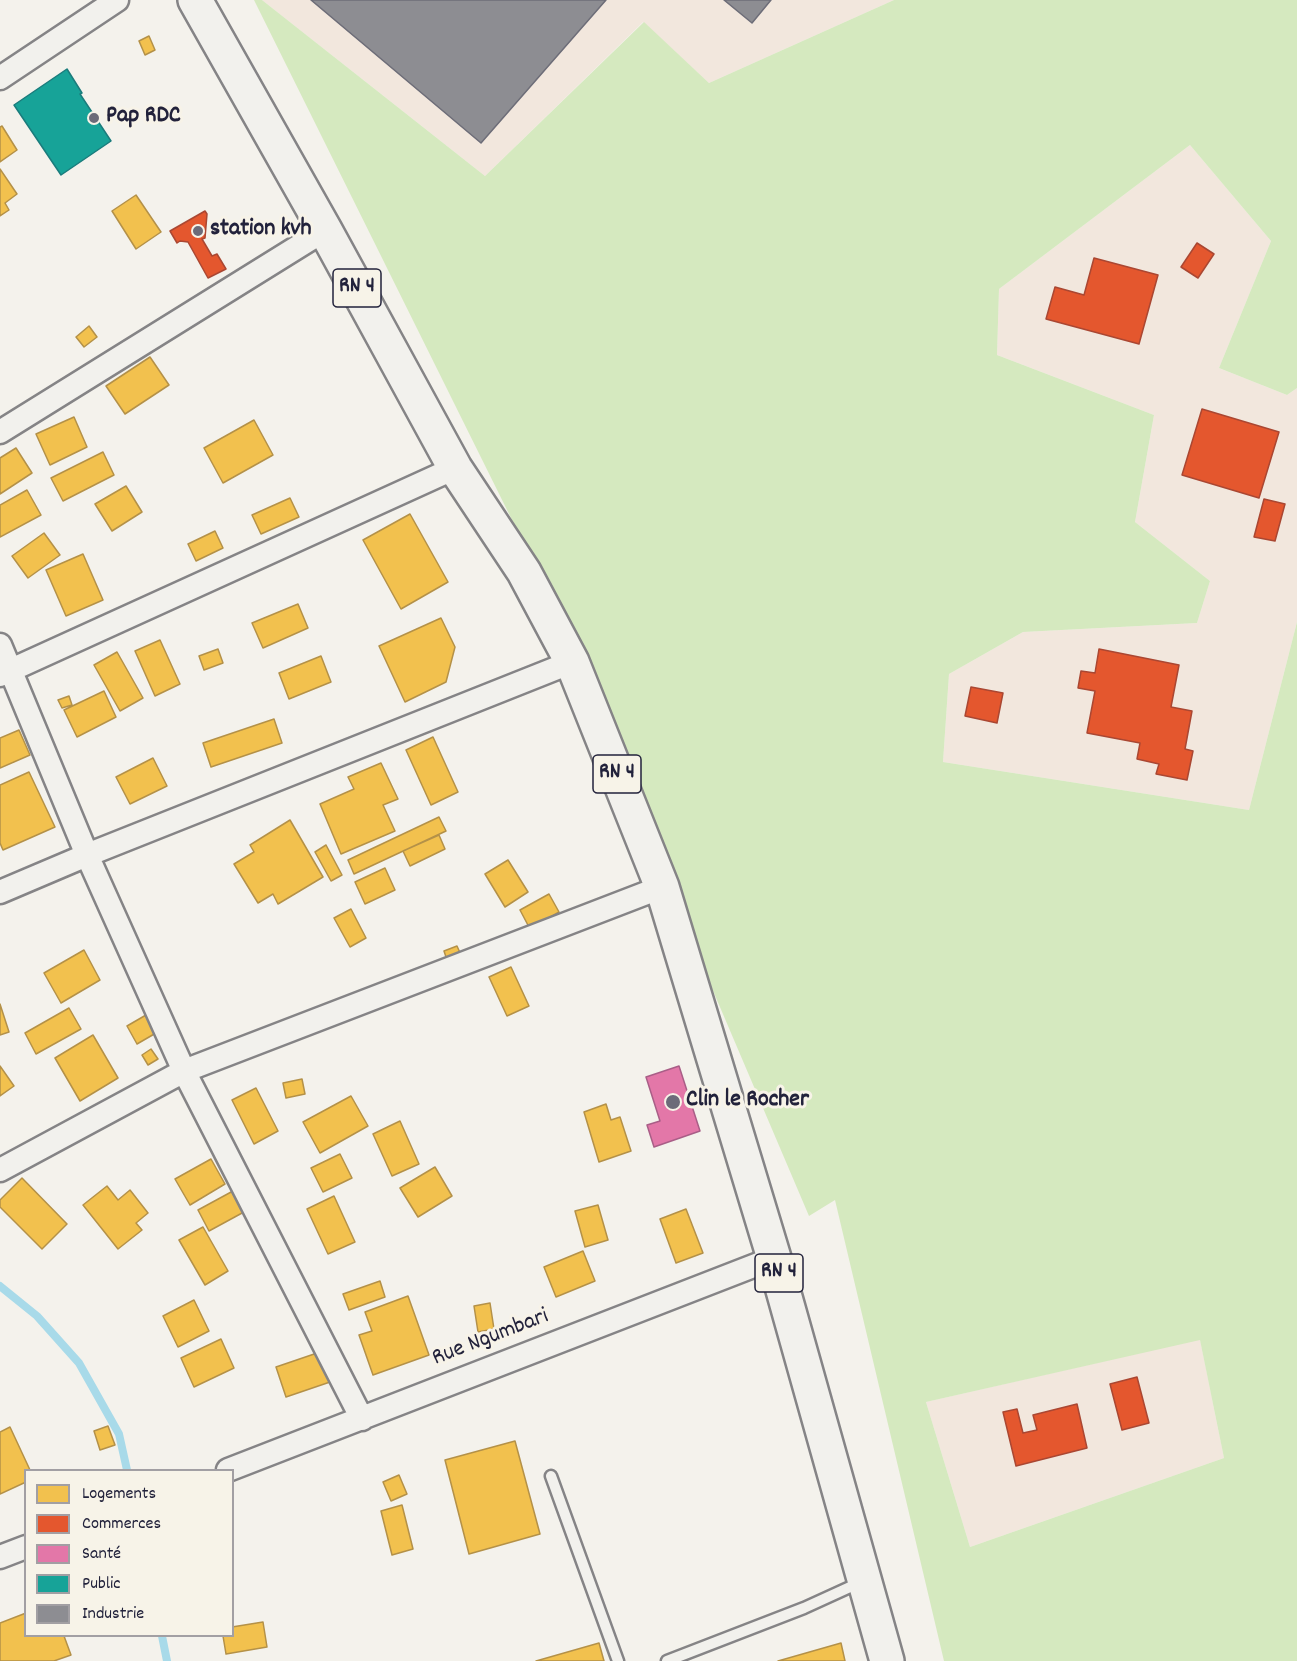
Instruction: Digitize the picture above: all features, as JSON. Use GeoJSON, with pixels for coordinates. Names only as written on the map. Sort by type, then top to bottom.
{"type":"FeatureCollection","features":[{"type":"Feature","properties":{"kind":"highway","name":"RN 4"},"geometry":{"type":"LineString","coordinates":[[195,0],[325,230],[455,468],[524,572],[572,662],[662,887],[774,1258],[887,1661]]}},
{"type":"Feature","properties":{"kind":"street"},"geometry":{"type":"LineString","coordinates":[[0,78],[117,0]]}},
{"type":"Feature","properties":{"kind":"street"},"geometry":{"type":"LineString","coordinates":[[0,432],[325,230]]}},
{"type":"Feature","properties":{"kind":"street"},"geometry":{"type":"LineString","coordinates":[[5,672],[455,468]]}},
{"type":"Feature","properties":{"kind":"street"},"geometry":{"type":"LineString","coordinates":[[0,645],[5,672],[184,1071],[362,1419]]}},
{"type":"Feature","properties":{"kind":"street"},"geometry":{"type":"LineString","coordinates":[[0,892],[87,855],[572,662]]}},
{"type":"Feature","properties":{"kind":"street"},"geometry":{"type":"LineString","coordinates":[[0,1170],[184,1071],[662,887]]}},
{"type":"Feature","properties":{"kind":"street","name":"Rue Ngumbari"},"geometry":{"type":"LineString","coordinates":[[231,1469],[774,1258]]}},
{"type":"Feature","properties":{"kind":"street"},"geometry":{"type":"LineString","coordinates":[[0,1557],[24,1548]]}},
{"type":"Feature","properties":{"kind":"lane"},"geometry":{"type":"LineString","coordinates":[[552,1476],[618,1661]]}},
{"type":"Feature","properties":{"kind":"lane"},"geometry":{"type":"LineString","coordinates":[[667,1661],[804,1608],[865,1581]]}},
{"type":"Feature","properties":{"kind":"shaded area"},"geometry":{"type":"Polygon","coordinates":[[[262,0],[894,0],[709,83],[643,22],[485,176],[262,0]]]}},
{"type":"Feature","properties":{"kind":"shaded area"},"geometry":{"type":"Polygon","coordinates":[[[1190,145],[1271,241],[1219,368],[1287,395],[1297,388],[1297,622],[1249,810],[943,762],[949,674],[1023,632],[1197,623],[1210,581],[1135,522],[1154,415],[997,355],[999,289],[1190,145]]]}},
{"type":"Feature","properties":{"kind":"shaded area"},"geometry":{"type":"Polygon","coordinates":[[[1200,1339],[1224,1458],[970,1547],[926,1402],[1200,1339]]]}},
{"type":"Feature","properties":{"kind":"green space"},"geometry":{"type":"Polygon","coordinates":[[[254,0],[262,0],[485,176],[644,22],[709,83],[894,0],[1297,0],[1297,388],[1287,395],[1219,368],[1271,241],[1190,145],[999,289],[997,355],[1154,415],[1135,522],[1210,581],[1197,623],[1023,632],[949,674],[943,762],[1249,810],[1297,622],[1297,1661],[944,1661],[835,1200],[809,1216],[515,526],[254,0]],[[1200,1340],[926,1402],[970,1547],[1224,1458],[1200,1340]]]}},
{"type":"Feature","properties":{"kind":"building: Logements"},"geometry":{"type":"Polygon","coordinates":[[[149,36],[155,50],[145,55],[139,41],[149,36]]]}},
{"type":"Feature","properties":{"kind":"building: Logements"},"geometry":{"type":"Polygon","coordinates":[[[2,126],[17,150],[0,162],[0,127],[2,126]]]}},
{"type":"Feature","properties":{"kind":"building: Logements"},"geometry":{"type":"Polygon","coordinates":[[[0,169],[17,194],[5,203],[9,210],[0,216],[0,169]]]}},
{"type":"Feature","properties":{"kind":"building: Logements"},"geometry":{"type":"Polygon","coordinates":[[[136,195],[161,232],[136,249],[112,211],[136,195]]]}},
{"type":"Feature","properties":{"kind":"building: Logements"},"geometry":{"type":"Polygon","coordinates":[[[89,326],[97,337],[84,347],[76,337],[89,326]]]}},
{"type":"Feature","properties":{"kind":"building: Logements"},"geometry":{"type":"Polygon","coordinates":[[[150,357],[169,385],[125,414],[106,386],[150,357]]]}},
{"type":"Feature","properties":{"kind":"building: Logements"},"geometry":{"type":"Polygon","coordinates":[[[74,417],[87,447],[50,465],[36,434],[74,417]]]}},
{"type":"Feature","properties":{"kind":"building: Logements"},"geometry":{"type":"Polygon","coordinates":[[[254,420],[273,455],[223,483],[204,448],[254,420]]]}},
{"type":"Feature","properties":{"kind":"building: Logements"},"geometry":{"type":"Polygon","coordinates":[[[16,448],[32,473],[0,494],[0,458],[16,448]]]}},
{"type":"Feature","properties":{"kind":"building: Logements"},"geometry":{"type":"Polygon","coordinates":[[[103,452],[114,475],[63,501],[51,478],[103,452]]]}},
{"type":"Feature","properties":{"kind":"building: Logements"},"geometry":{"type":"Polygon","coordinates":[[[126,486],[142,512],[112,531],[95,504],[126,486]]]}},
{"type":"Feature","properties":{"kind":"building: Logements"},"geometry":{"type":"Polygon","coordinates":[[[27,490],[41,515],[0,537],[0,505],[27,490]]]}},
{"type":"Feature","properties":{"kind":"building: Logements"},"geometry":{"type":"Polygon","coordinates":[[[290,498],[299,517],[261,534],[252,515],[290,498]]]}},
{"type":"Feature","properties":{"kind":"building: Logements"},"geometry":{"type":"Polygon","coordinates":[[[410,514],[448,582],[401,609],[363,540],[410,514]]]}},
{"type":"Feature","properties":{"kind":"building: Logements"},"geometry":{"type":"Polygon","coordinates":[[[215,531],[223,548],[196,561],[188,544],[215,531]]]}},
{"type":"Feature","properties":{"kind":"building: Logements"},"geometry":{"type":"Polygon","coordinates":[[[44,533],[60,555],[28,578],[12,556],[44,533]]]}},
{"type":"Feature","properties":{"kind":"building: Logements"},"geometry":{"type":"Polygon","coordinates":[[[83,554],[103,600],[66,616],[46,570],[83,554]]]}},
{"type":"Feature","properties":{"kind":"building: Logements"},"geometry":{"type":"Polygon","coordinates":[[[298,604],[308,628],[263,648],[252,623],[298,604]]]}},
{"type":"Feature","properties":{"kind":"building: Logements"},"geometry":{"type":"Polygon","coordinates":[[[441,618],[455,647],[446,682],[405,702],[379,646],[441,618]]]}},
{"type":"Feature","properties":{"kind":"building: Logements"},"geometry":{"type":"Polygon","coordinates":[[[160,640],[180,684],[155,696],[135,651],[160,640]]]}},
{"type":"Feature","properties":{"kind":"building: Logements"},"geometry":{"type":"Polygon","coordinates":[[[218,649],[223,663],[204,670],[199,656],[218,649]]]}},
{"type":"Feature","properties":{"kind":"building: Logements"},"geometry":{"type":"Polygon","coordinates":[[[117,652],[143,698],[120,711],[94,665],[117,652]]]}},
{"type":"Feature","properties":{"kind":"building: Logements"},"geometry":{"type":"Polygon","coordinates":[[[321,656],[331,682],[289,699],[279,673],[321,656]]]}},
{"type":"Feature","properties":{"kind":"building: Logements"},"geometry":{"type":"Polygon","coordinates":[[[104,691],[116,717],[77,737],[64,710],[104,691]]]}},
{"type":"Feature","properties":{"kind":"building: Logements"},"geometry":{"type":"Polygon","coordinates":[[[69,696],[72,705],[62,708],[58,700],[69,696]]]}},
{"type":"Feature","properties":{"kind":"building: Logements"},"geometry":{"type":"Polygon","coordinates":[[[274,719],[282,743],[211,767],[203,743],[274,719]]]}},
{"type":"Feature","properties":{"kind":"building: Logements"},"geometry":{"type":"Polygon","coordinates":[[[19,730],[30,755],[0,768],[0,738],[19,730]]]}},
{"type":"Feature","properties":{"kind":"building: Logements"},"geometry":{"type":"Polygon","coordinates":[[[433,737],[458,792],[431,805],[406,750],[433,737]]]}},
{"type":"Feature","properties":{"kind":"building: Logements"},"geometry":{"type":"Polygon","coordinates":[[[153,758],[167,786],[130,804],[116,777],[153,758]]]}},
{"type":"Feature","properties":{"kind":"building: Logements"},"geometry":{"type":"Polygon","coordinates":[[[381,763],[398,799],[383,805],[395,831],[341,854],[320,804],[354,789],[348,777],[381,763]]]}},
{"type":"Feature","properties":{"kind":"building: Logements"},"geometry":{"type":"Polygon","coordinates":[[[29,772],[55,827],[3,850],[0,843],[0,785],[29,772]]]}},
{"type":"Feature","properties":{"kind":"building: Logements"},"geometry":{"type":"Polygon","coordinates":[[[439,817],[446,831],[354,874],[348,860],[439,817]]]}},
{"type":"Feature","properties":{"kind":"building: Logements"},"geometry":{"type":"Polygon","coordinates":[[[290,820],[323,877],[278,904],[273,894],[258,903],[234,864],[254,852],[250,845],[290,820]]]}},
{"type":"Feature","properties":{"kind":"building: Logements"},"geometry":{"type":"Polygon","coordinates":[[[439,835],[445,849],[410,866],[403,851],[439,835]]]}},
{"type":"Feature","properties":{"kind":"building: Logements"},"geometry":{"type":"Polygon","coordinates":[[[326,845],[342,875],[331,881],[315,852],[326,845]]]}},
{"type":"Feature","properties":{"kind":"building: Logements"},"geometry":{"type":"Polygon","coordinates":[[[508,860],[528,892],[505,907],[485,874],[508,860]]]}},
{"type":"Feature","properties":{"kind":"building: Logements"},"geometry":{"type":"Polygon","coordinates":[[[385,868],[395,890],[365,904],[355,882],[385,868]]]}},
{"type":"Feature","properties":{"kind":"building: Logements"},"geometry":{"type":"Polygon","coordinates":[[[549,894],[559,912],[530,929],[520,910],[549,894]]]}},
{"type":"Feature","properties":{"kind":"building: Logements"},"geometry":{"type":"Polygon","coordinates":[[[351,909],[366,938],[350,947],[334,918],[351,909]]]}},
{"type":"Feature","properties":{"kind":"building: Logements"},"geometry":{"type":"Polygon","coordinates":[[[457,946],[461,955],[447,960],[444,951],[457,946]]]}},
{"type":"Feature","properties":{"kind":"building: Logements"},"geometry":{"type":"Polygon","coordinates":[[[84,950],[100,980],[61,1003],[44,973],[84,950]]]}},
{"type":"Feature","properties":{"kind":"building: Logements"},"geometry":{"type":"Polygon","coordinates":[[[511,967],[529,1006],[507,1016],[489,977],[511,967]]]}},
{"type":"Feature","properties":{"kind":"building: Logements"},"geometry":{"type":"Polygon","coordinates":[[[0,1004],[9,1032],[0,1035],[0,1004]]]}},
{"type":"Feature","properties":{"kind":"building: Logements"},"geometry":{"type":"Polygon","coordinates":[[[69,1008],[81,1029],[36,1054],[25,1033],[69,1008]]]}},
{"type":"Feature","properties":{"kind":"building: Logements"},"geometry":{"type":"Polygon","coordinates":[[[146,1015],[156,1033],[137,1044],[127,1026],[146,1015]]]}},
{"type":"Feature","properties":{"kind":"building: Logements"},"geometry":{"type":"Polygon","coordinates":[[[93,1035],[118,1078],[80,1101],[55,1058],[93,1035]]]}},
{"type":"Feature","properties":{"kind":"building: Logements"},"geometry":{"type":"Polygon","coordinates":[[[151,1049],[158,1059],[148,1065],[142,1055],[151,1049]]]}},
{"type":"Feature","properties":{"kind":"building: Logements"},"geometry":{"type":"Polygon","coordinates":[[[0,1066],[14,1086],[0,1096],[0,1066]]]}},
{"type":"Feature","properties":{"kind":"building: Logements"},"geometry":{"type":"Polygon","coordinates":[[[302,1079],[305,1094],[286,1098],[283,1083],[302,1079]]]}},
{"type":"Feature","properties":{"kind":"building: Logements"},"geometry":{"type":"Polygon","coordinates":[[[256,1088],[278,1131],[254,1144],[232,1100],[256,1088]]]}},
{"type":"Feature","properties":{"kind":"building: Logements"},"geometry":{"type":"Polygon","coordinates":[[[351,1096],[368,1126],[320,1153],[303,1122],[351,1096]]]}},
{"type":"Feature","properties":{"kind":"building: Logements"},"geometry":{"type":"Polygon","coordinates":[[[606,1104],[611,1120],[620,1117],[631,1151],[599,1162],[584,1112],[606,1104]]]}},
{"type":"Feature","properties":{"kind":"building: Logements"},"geometry":{"type":"Polygon","coordinates":[[[400,1121],[419,1164],[392,1176],[373,1134],[400,1121]]]}},
{"type":"Feature","properties":{"kind":"building: Logements"},"geometry":{"type":"Polygon","coordinates":[[[340,1154],[352,1178],[323,1192],[311,1168],[340,1154]]]}},
{"type":"Feature","properties":{"kind":"building: Logements"},"geometry":{"type":"Polygon","coordinates":[[[211,1159],[225,1184],[190,1205],[175,1179],[211,1159]]]}},
{"type":"Feature","properties":{"kind":"building: Logements"},"geometry":{"type":"Polygon","coordinates":[[[435,1167],[452,1196],[418,1217],[400,1188],[435,1167]]]}},
{"type":"Feature","properties":{"kind":"building: Logements"},"geometry":{"type":"Polygon","coordinates":[[[22,1178],[67,1224],[42,1249],[0,1207],[0,1200],[22,1178]]]}},
{"type":"Feature","properties":{"kind":"building: Logements"},"geometry":{"type":"Polygon","coordinates":[[[244,1185],[255,1206],[209,1231],[198,1210],[244,1185]]]}},
{"type":"Feature","properties":{"kind":"building: Logements"},"geometry":{"type":"Polygon","coordinates":[[[107,1186],[118,1200],[130,1190],[148,1213],[136,1223],[142,1230],[118,1249],[83,1205],[107,1186]]]}},
{"type":"Feature","properties":{"kind":"building: Logements"},"geometry":{"type":"Polygon","coordinates":[[[334,1196],[355,1242],[328,1254],[307,1209],[334,1196]]]}},
{"type":"Feature","properties":{"kind":"building: Logements"},"geometry":{"type":"Polygon","coordinates":[[[598,1205],[608,1240],[585,1247],[575,1211],[598,1205]]]}},
{"type":"Feature","properties":{"kind":"building: Logements"},"geometry":{"type":"Polygon","coordinates":[[[686,1209],[703,1253],[676,1263],[660,1219],[686,1209]]]}},
{"type":"Feature","properties":{"kind":"building: Logements"},"geometry":{"type":"Polygon","coordinates":[[[203,1227],[228,1271],[205,1285],[179,1240],[203,1227]]]}},
{"type":"Feature","properties":{"kind":"building: Logements"},"geometry":{"type":"Polygon","coordinates":[[[583,1251],[595,1281],[556,1297],[544,1267],[583,1251]]]}},
{"type":"Feature","properties":{"kind":"building: Logements"},"geometry":{"type":"Polygon","coordinates":[[[380,1281],[385,1297],[349,1310],[343,1294],[380,1281]]]}},
{"type":"Feature","properties":{"kind":"building: Logements"},"geometry":{"type":"Polygon","coordinates":[[[408,1296],[429,1355],[373,1375],[359,1335],[372,1331],[365,1312],[408,1296]]]}},
{"type":"Feature","properties":{"kind":"building: Logements"},"geometry":{"type":"Polygon","coordinates":[[[194,1300],[209,1331],[178,1347],[163,1316],[194,1300]]]}},
{"type":"Feature","properties":{"kind":"building: Logements"},"geometry":{"type":"Polygon","coordinates":[[[490,1303],[494,1329],[478,1332],[474,1306],[490,1303]]]}},
{"type":"Feature","properties":{"kind":"building: Logements"},"geometry":{"type":"Polygon","coordinates":[[[221,1339],[234,1368],[194,1387],[181,1358],[221,1339]]]}},
{"type":"Feature","properties":{"kind":"building: Logements"},"geometry":{"type":"Polygon","coordinates":[[[323,1351],[333,1381],[286,1397],[276,1367],[323,1351]]]}},
{"type":"Feature","properties":{"kind":"building: Logements"},"geometry":{"type":"Polygon","coordinates":[[[108,1426],[115,1445],[100,1450],[94,1431],[108,1426]]]}},
{"type":"Feature","properties":{"kind":"building: Logements"},"geometry":{"type":"Polygon","coordinates":[[[10,1427],[30,1469],[24,1469],[24,1483],[0,1494],[0,1432],[10,1427]]]}},
{"type":"Feature","properties":{"kind":"building: Logements"},"geometry":{"type":"Polygon","coordinates":[[[515,1441],[540,1534],[469,1554],[445,1460],[515,1441]]]}},
{"type":"Feature","properties":{"kind":"building: Logements"},"geometry":{"type":"Polygon","coordinates":[[[399,1475],[407,1494],[391,1501],[383,1482],[399,1475]]]}},
{"type":"Feature","properties":{"kind":"building: Logements"},"geometry":{"type":"Polygon","coordinates":[[[402,1505],[413,1549],[392,1555],[381,1511],[402,1505]]]}},
{"type":"Feature","properties":{"kind":"building: Logements"},"geometry":{"type":"Polygon","coordinates":[[[24,1614],[24,1637],[64,1637],[71,1655],[54,1661],[0,1661],[0,1623],[24,1614]]]}},
{"type":"Feature","properties":{"kind":"building: Logements"},"geometry":{"type":"Polygon","coordinates":[[[263,1622],[267,1647],[226,1654],[223,1637],[234,1637],[234,1627],[263,1622]]]}},
{"type":"Feature","properties":{"kind":"building: Logements"},"geometry":{"type":"Polygon","coordinates":[[[599,1643],[604,1661],[536,1661],[599,1643]]]}},
{"type":"Feature","properties":{"kind":"building: Logements"},"geometry":{"type":"Polygon","coordinates":[[[841,1643],[845,1661],[778,1661],[841,1643]]]}},
{"type":"Feature","properties":{"kind":"building: Commerces"},"geometry":{"type":"Polygon","coordinates":[[[205,211],[207,214],[205,238],[202,239],[212,256],[217,254],[226,269],[208,278],[188,242],[177,243],[170,231],[205,211]]]}},
{"type":"Feature","properties":{"kind":"building: Commerces"},"geometry":{"type":"Polygon","coordinates":[[[1197,243],[1214,254],[1198,278],[1181,267],[1197,243]]]}},
{"type":"Feature","properties":{"kind":"building: Commerces"},"geometry":{"type":"Polygon","coordinates":[[[1094,258],[1158,275],[1139,344],[1046,319],[1055,287],[1084,295],[1094,258]]]}},
{"type":"Feature","properties":{"kind":"building: Commerces"},"geometry":{"type":"Polygon","coordinates":[[[1202,409],[1279,432],[1259,498],[1182,475],[1202,409]]]}},
{"type":"Feature","properties":{"kind":"building: Commerces"},"geometry":{"type":"Polygon","coordinates":[[[1264,499],[1285,504],[1275,541],[1254,537],[1264,499]]]}},
{"type":"Feature","properties":{"kind":"building: Commerces"},"geometry":{"type":"Polygon","coordinates":[[[1099,649],[1179,665],[1171,707],[1192,711],[1185,749],[1193,751],[1187,780],[1156,774],[1159,764],[1137,759],[1140,743],[1087,733],[1095,691],[1078,688],[1081,671],[1095,673],[1099,649]]]}},
{"type":"Feature","properties":{"kind":"building: Commerces"},"geometry":{"type":"Polygon","coordinates":[[[971,687],[1003,693],[997,723],[965,716],[971,687]]]}},
{"type":"Feature","properties":{"kind":"building: Commerces"},"geometry":{"type":"Polygon","coordinates":[[[1137,1377],[1149,1423],[1122,1430],[1110,1384],[1137,1377]]]}},
{"type":"Feature","properties":{"kind":"building: Commerces"},"geometry":{"type":"Polygon","coordinates":[[[1077,1404],[1087,1448],[1016,1466],[1003,1412],[1017,1409],[1023,1433],[1037,1430],[1033,1415],[1077,1404]]]}},
{"type":"Feature","properties":{"kind":"building: Santé"},"geometry":{"type":"Polygon","coordinates":[[[679,1066],[700,1131],[654,1147],[647,1125],[660,1121],[646,1077],[679,1066]]]}},
{"type":"Feature","properties":{"kind":"building: Public"},"geometry":{"type":"Polygon","coordinates":[[[67,69],[82,93],[80,94],[111,141],[61,175],[14,105],[67,69]]]}},
{"type":"Feature","properties":{"kind":"building: Industrie"},"geometry":{"type":"Polygon","coordinates":[[[311,0],[606,0],[481,143],[311,0]]]}},
{"type":"Feature","properties":{"kind":"building: Industrie"},"geometry":{"type":"Polygon","coordinates":[[[724,0],[771,0],[752,23],[724,0]]]}},
{"type":"Feature","properties":{"kind":"waterway"},"geometry":{"type":"LineString","coordinates":[[0,1286],[37,1316],[79,1363],[119,1434],[127,1469]]}},
{"type":"Feature","properties":{"kind":"waterway"},"geometry":{"type":"LineString","coordinates":[[162,1637],[167,1661]]}},
{"type":"Feature","properties":{"kind":"place","name":"Pap RDC"},"geometry":{"type":"Point","coordinates":[94,118]}},
{"type":"Feature","properties":{"kind":"place","name":"station kvh"},"geometry":{"type":"Point","coordinates":[198,231]}},
{"type":"Feature","properties":{"kind":"place","name":"Clin le Rocher"},"geometry":{"type":"Point","coordinates":[673,1102]}}]}
